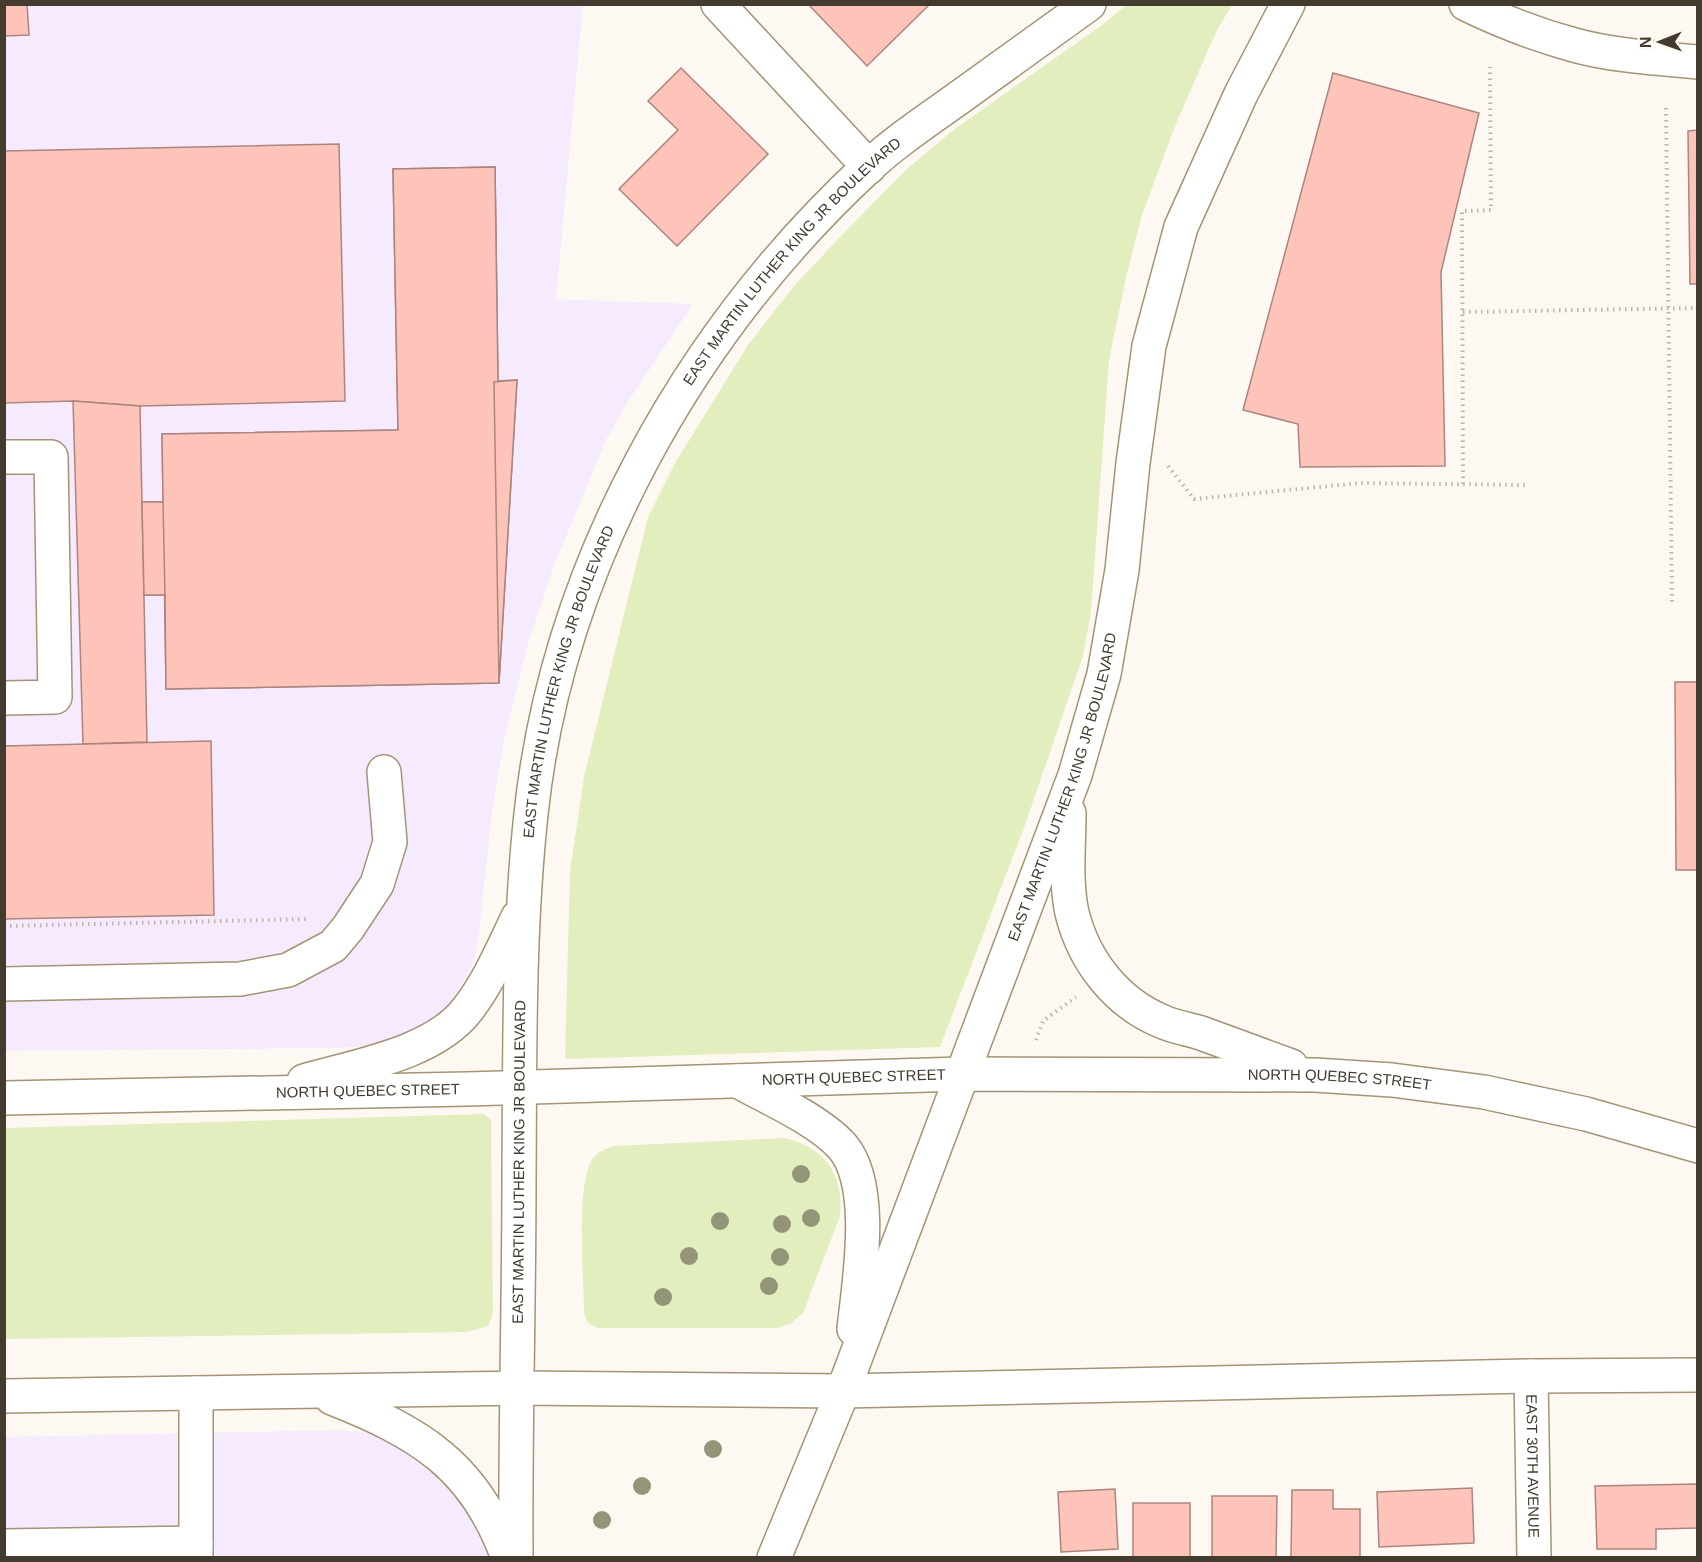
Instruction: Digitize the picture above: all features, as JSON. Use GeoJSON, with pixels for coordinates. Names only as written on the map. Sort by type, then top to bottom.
{"type":"FeatureCollection","features":[{"type":"Feature","properties":{"kind":"main road"},"geometry":{"type":"LineString","coordinates":[[718,4],[869,167]]}},
{"type":"Feature","properties":{"kind":"main road","name":"EAST MARTIN LUTHER KING JR BOULEVARD"},"geometry":{"type":"LineString","coordinates":[[516,1557],[519,1388],[519,1088],[524,904],[531,810],[546,721],[572,623],[600,542],[651,444],[704,356],[792,247],[869,167],[917,127],[1089,4]]}},
{"type":"Feature","properties":{"kind":"main road","name":"EAST MARTIN LUTHER KING JR BOULEVARD"},"geometry":{"type":"LineString","coordinates":[[774,1557],[847,1381],[1070,789],[1104,674],[1122,570],[1149,346],[1181,227],[1240,94],[1287,4]]}},
{"type":"Feature","properties":{"kind":"main road"},"geometry":{"type":"LineString","coordinates":[[1466,4],[1503,22],[1575,45],[1612,53],[1698,62]]}},
{"type":"Feature","properties":{"kind":"main road"},"geometry":{"type":"LineString","coordinates":[[4,458],[51,457],[55,697],[4,698]]}},
{"type":"Feature","properties":{"kind":"main road"},"geometry":{"type":"LineString","coordinates":[[4,984],[240,979],[288,970],[333,946],[348,928],[377,884],[390,842],[384,772]]}},
{"type":"Feature","properties":{"kind":"main road"},"geometry":{"type":"LineString","coordinates":[[1070,789],[1069,878],[1072,913],[1078,934],[1092,960],[1116,992],[1131,1006],[1162,1022],[1315,1075]]}},
{"type":"Feature","properties":{"kind":"main road"},"geometry":{"type":"LineString","coordinates":[[259,1093],[396,1055],[447,1030],[467,1011],[484,985],[524,904]]}},
{"type":"Feature","properties":{"kind":"main road","name":"NORTH QUEBEC STREET"},"geometry":{"type":"LineString","coordinates":[[4,1098],[519,1088],[962,1074],[1315,1075],[1392,1080],[1484,1092],[1586,1114],[1698,1146]]}},
{"type":"Feature","properties":{"kind":"main road"},"geometry":{"type":"LineString","coordinates":[[738,1081],[823,1130],[843,1147],[856,1170],[861,1206],[860,1264],[847,1381]]}},
{"type":"Feature","properties":{"kind":"main road"},"geometry":{"type":"LineString","coordinates":[[4,1396],[847,1381],[1698,1375]]}},
{"type":"Feature","properties":{"kind":"main road","name":"EAST 30TH AVENUE"},"geometry":{"type":"LineString","coordinates":[[1531,1376],[1534,1557]]}},
{"type":"Feature","properties":{"kind":"main road"},"geometry":{"type":"LineString","coordinates":[[319,1392],[374,1414],[408,1431],[432,1447],[473,1490],[490,1516],[508,1557]]}},
{"type":"Feature","properties":{"kind":"main road"},"geometry":{"type":"LineString","coordinates":[[4,1546],[196,1550],[196,1393]]}},
{"type":"Feature","properties":{"kind":"path"},"geometry":{"type":"LineString","coordinates":[[1463,484],[1462,211],[1491,210],[1490,67]]}},
{"type":"Feature","properties":{"kind":"path"},"geometry":{"type":"LineString","coordinates":[[1666,108],[1672,604]]}},
{"type":"Feature","properties":{"kind":"path"},"geometry":{"type":"LineString","coordinates":[[1463,312],[1698,308]]}},
{"type":"Feature","properties":{"kind":"path"},"geometry":{"type":"LineString","coordinates":[[1194,499],[1361,483],[1525,485]]}},
{"type":"Feature","properties":{"kind":"path"},"geometry":{"type":"LineString","coordinates":[[4,926],[315,919]]}},
{"type":"Feature","properties":{"kind":"path"},"geometry":{"type":"LineString","coordinates":[[1034,1043],[1043,1021],[1079,994]]}},
{"type":"Feature","properties":{"kind":"shaded area"},"geometry":{"type":"Polygon","coordinates":[[[4,5],[583,5],[556,299],[693,304],[631,397],[607,438],[553,568],[530,637],[505,735],[492,812],[478,943],[472,966],[452,1001],[437,1017],[424,1027],[385,1043],[341,1048],[5,1051],[4,5]]]}},
{"type":"Feature","properties":{"kind":"shaded area"},"geometry":{"type":"Polygon","coordinates":[[[342,1430],[374,1434],[399,1441],[446,1474],[489,1544],[490,1557],[5,1557],[4,1437],[342,1430]]]}},
{"type":"Feature","properties":{"kind":"green space"},"geometry":{"type":"Polygon","coordinates":[[[1126,5],[1232,5],[1217,30],[1175,126],[1142,215],[1127,273],[1109,360],[1091,612],[1083,656],[1025,825],[940,1047],[565,1059],[570,872],[584,777],[648,517],[675,463],[748,345],[794,286],[841,236],[908,168],[956,128],[1105,23],[1126,5]]]}},
{"type":"Feature","properties":{"kind":"green space"},"geometry":{"type":"Polygon","coordinates":[[[484,1114],[491,1120],[493,1313],[488,1326],[467,1332],[5,1339],[5,1128],[484,1114]]]}},
{"type":"Feature","properties":{"kind":"green space"},"geometry":{"type":"Polygon","coordinates":[[[784,1138],[811,1148],[821,1156],[835,1175],[839,1187],[840,1216],[803,1313],[790,1324],[777,1328],[597,1328],[588,1323],[584,1313],[582,1208],[588,1169],[596,1155],[614,1146],[784,1138]]]}},
{"type":"Feature","properties":{"kind":"building"},"geometry":{"type":"Polygon","coordinates":[[[4,4],[27,4],[29,35],[4,36],[4,4]]]}},
{"type":"Feature","properties":{"kind":"building"},"geometry":{"type":"Polygon","coordinates":[[[808,4],[930,4],[867,66],[808,4]]]}},
{"type":"Feature","properties":{"kind":"building"},"geometry":{"type":"Polygon","coordinates":[[[681,68],[768,154],[677,246],[619,189],[678,130],[648,101],[681,68]]]}},
{"type":"Feature","properties":{"kind":"building"},"geometry":{"type":"Polygon","coordinates":[[[1333,73],[1479,113],[1441,272],[1445,466],[1300,467],[1298,424],[1243,410],[1333,73]]]}},
{"type":"Feature","properties":{"kind":"building"},"geometry":{"type":"Polygon","coordinates":[[[1698,130],[1698,284],[1690,284],[1688,131],[1698,130]]]}},
{"type":"Feature","properties":{"kind":"building"},"geometry":{"type":"Polygon","coordinates":[[[339,144],[345,401],[140,406],[73,401],[4,403],[4,151],[339,144]]]}},
{"type":"Feature","properties":{"kind":"building"},"geometry":{"type":"Polygon","coordinates":[[[495,167],[498,381],[494,382],[499,683],[166,689],[162,434],[398,430],[393,169],[495,167]]]}},
{"type":"Feature","properties":{"kind":"building"},"geometry":{"type":"Polygon","coordinates":[[[495,167],[498,381],[517,380],[499,683],[166,689],[165,595],[144,595],[142,502],[163,502],[162,434],[398,430],[393,169],[495,167]]]}},
{"type":"Feature","properties":{"kind":"building"},"geometry":{"type":"Polygon","coordinates":[[[517,380],[499,683],[494,382],[517,380]]]}},
{"type":"Feature","properties":{"kind":"building"},"geometry":{"type":"Polygon","coordinates":[[[73,401],[140,406],[147,742],[83,744],[73,401]]]}},
{"type":"Feature","properties":{"kind":"building"},"geometry":{"type":"Polygon","coordinates":[[[142,502],[163,502],[165,595],[144,595],[142,502]]]}},
{"type":"Feature","properties":{"kind":"building"},"geometry":{"type":"Polygon","coordinates":[[[1675,682],[1698,682],[1698,870],[1676,870],[1675,682]]]}},
{"type":"Feature","properties":{"kind":"building"},"geometry":{"type":"Polygon","coordinates":[[[211,741],[214,915],[4,919],[4,746],[211,741]]]}},
{"type":"Feature","properties":{"kind":"building"},"geometry":{"type":"Polygon","coordinates":[[[1698,1484],[1698,1528],[1656,1529],[1656,1549],[1597,1549],[1595,1486],[1698,1484]]]}},
{"type":"Feature","properties":{"kind":"building"},"geometry":{"type":"Polygon","coordinates":[[[1472,1488],[1474,1543],[1379,1547],[1377,1492],[1472,1488]]]}},
{"type":"Feature","properties":{"kind":"building"},"geometry":{"type":"Polygon","coordinates":[[[1115,1489],[1118,1549],[1061,1552],[1058,1492],[1115,1489]]]}},
{"type":"Feature","properties":{"kind":"building"},"geometry":{"type":"Polygon","coordinates":[[[1292,1490],[1333,1490],[1333,1509],[1360,1509],[1360,1558],[1291,1558],[1292,1490]]]}},
{"type":"Feature","properties":{"kind":"building"},"geometry":{"type":"Polygon","coordinates":[[[1212,1496],[1277,1496],[1276,1558],[1212,1558],[1212,1496]]]}},
{"type":"Feature","properties":{"kind":"building"},"geometry":{"type":"Polygon","coordinates":[[[1133,1503],[1190,1503],[1190,1558],[1133,1558],[1133,1503]]]}}]}
